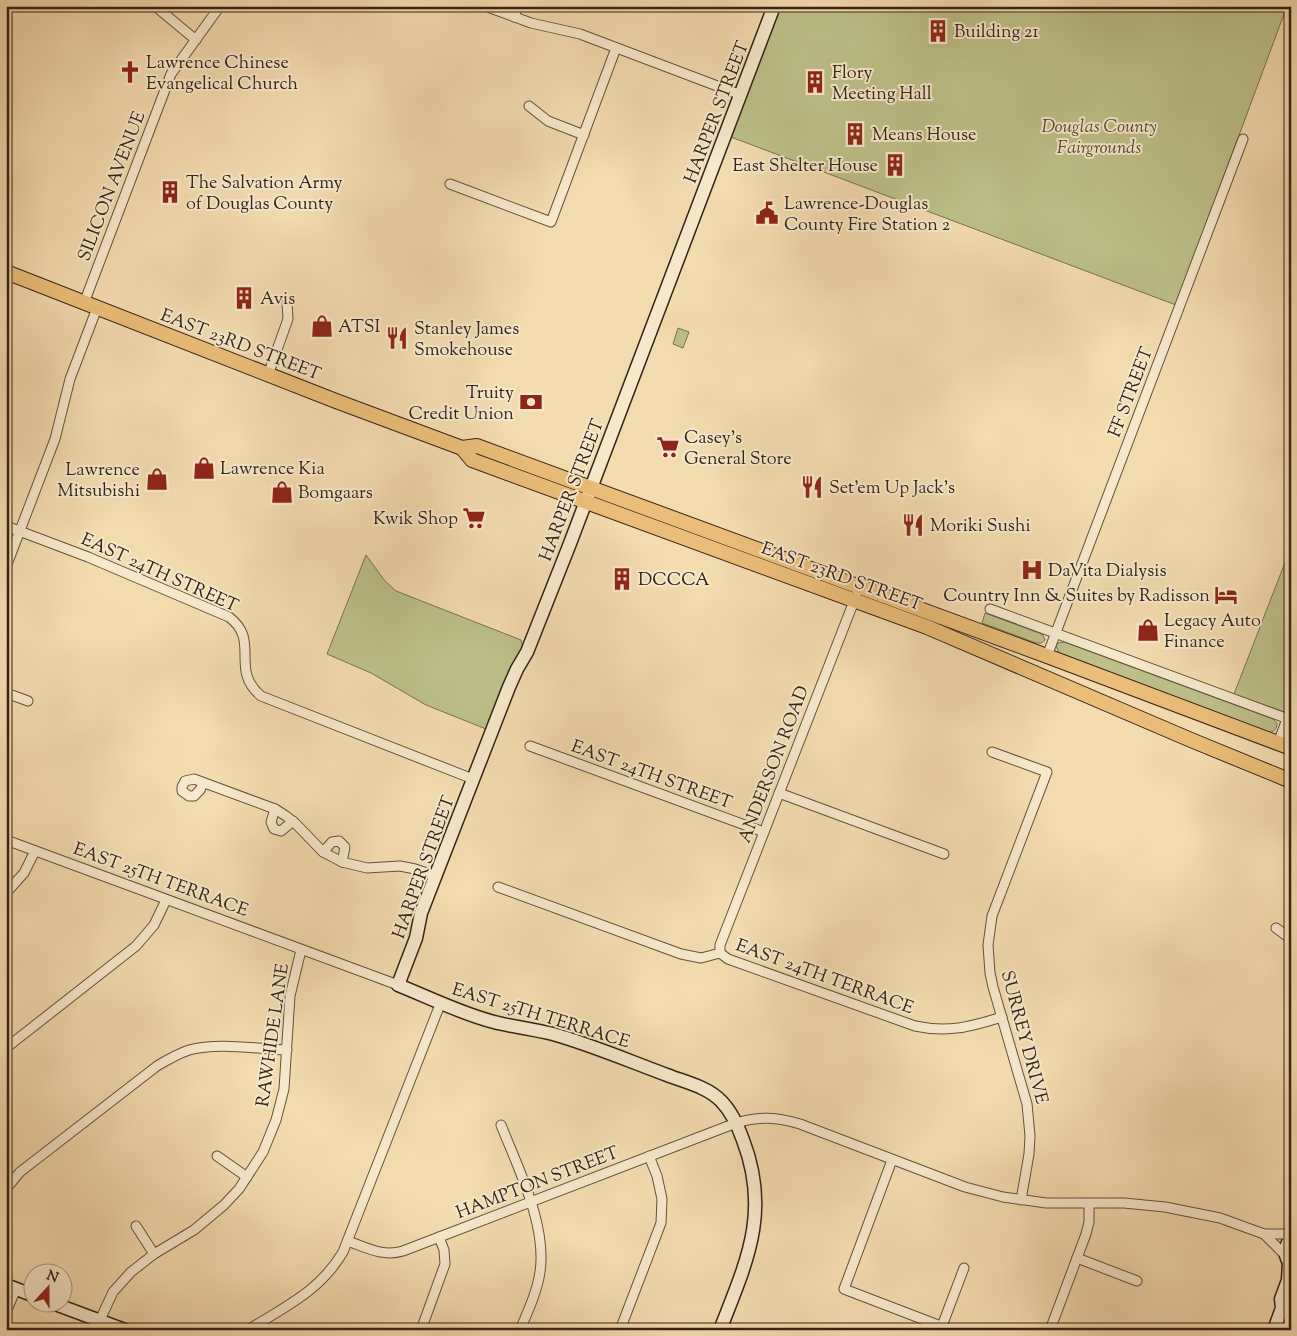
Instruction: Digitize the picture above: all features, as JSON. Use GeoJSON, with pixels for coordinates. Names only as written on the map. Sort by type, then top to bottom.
{"type":"FeatureCollection","features":[{"type":"Feature","properties":{"kind":"main road","name":"EAST 23RD STREET"},"geometry":{"type":"LineString","coordinates":[[6,272],[268,375],[462,448],[477,446],[1160,698],[1284,746]]}},
{"type":"Feature","properties":{"kind":"main road","name":"EAST 23RD STREET"},"geometry":{"type":"LineString","coordinates":[[462,448],[472,460],[955,638],[1291,781]]}},
{"type":"Feature","properties":{"kind":"main road"},"geometry":{"type":"LineString","coordinates":[[1026,669],[1031,663],[1038,663],[1137,697],[1160,698]]}},
{"type":"Feature","properties":{"kind":"street"},"geometry":{"type":"LineString","coordinates":[[155,6],[196,40]]}},
{"type":"Feature","properties":{"kind":"street","name":"SILICON AVENUE"},"geometry":{"type":"LineString","coordinates":[[84,303],[171,74],[220,6]]}},
{"type":"Feature","properties":{"kind":"street"},"geometry":{"type":"LineString","coordinates":[[485,6],[531,23],[580,34],[741,95]]}},
{"type":"Feature","properties":{"kind":"street"},"geometry":{"type":"LineString","coordinates":[[514,17],[518,6]]}},
{"type":"Feature","properties":{"kind":"street","name":"HARPER STREET"},"geometry":{"type":"LineString","coordinates":[[398,986],[416,938],[421,913],[509,687],[532,639],[586,502],[774,6]]}},
{"type":"Feature","properties":{"kind":"street"},"geometry":{"type":"LineString","coordinates":[[450,184],[551,222],[616,48]]}},
{"type":"Feature","properties":{"kind":"street"},"geometry":{"type":"LineString","coordinates":[[529,106],[548,121],[584,135]]}},
{"type":"Feature","properties":{"kind":"street","name":"FF STREET"},"geometry":{"type":"LineString","coordinates":[[1047,656],[1243,139]]}},
{"type":"Feature","properties":{"kind":"street"},"geometry":{"type":"LineString","coordinates":[[268,375],[288,319],[287,302]]}},
{"type":"Feature","properties":{"kind":"street"},"geometry":{"type":"LineString","coordinates":[[6,567],[56,439],[70,378],[97,308]]}},
{"type":"Feature","properties":{"kind":"street","name":"EAST 24TH STREET"},"geometry":{"type":"LineString","coordinates":[[6,526],[88,557],[228,617],[241,629],[245,641],[246,676],[251,686],[262,696],[473,779]]}},
{"type":"Feature","properties":{"kind":"street","name":"ANDERSON ROAD"},"geometry":{"type":"LineString","coordinates":[[720,953],[720,945],[859,587]]}},
{"type":"Feature","properties":{"kind":"street"},"geometry":{"type":"LineString","coordinates":[[990,609],[1289,719],[1284,746]]}},
{"type":"Feature","properties":{"kind":"street"},"geometry":{"type":"LineString","coordinates":[[6,693],[28,701]]}},
{"type":"Feature","properties":{"kind":"street","name":"EAST 24TH STREET"},"geometry":{"type":"LineString","coordinates":[[530,746],[764,832]]}},
{"type":"Feature","properties":{"kind":"street","name":"SURREY DRIVE"},"geometry":{"type":"LineString","coordinates":[[992,752],[1047,772],[995,905],[989,931],[988,946],[990,973],[1024,1087],[1029,1118],[1029,1154],[1021,1200]]}},
{"type":"Feature","properties":{"kind":"street"},"geometry":{"type":"LineString","coordinates":[[203,782],[275,809],[293,821],[323,852],[342,862],[367,868],[400,866],[436,876]]}},
{"type":"Feature","properties":{"kind":"street"},"geometry":{"type":"LineString","coordinates":[[779,793],[944,854]]}},
{"type":"Feature","properties":{"kind":"street"},"geometry":{"type":"LineString","coordinates":[[275,809],[271,822],[274,829],[281,831],[293,821]]}},
{"type":"Feature","properties":{"kind":"street","name":"EAST 25TH TERRACE"},"geometry":{"type":"LineString","coordinates":[[6,840],[493,1022],[534,1029],[575,1041],[700,1087],[720,1099],[736,1123],[750,1162],[755,1193],[755,1218],[748,1255],[720,1330]]}},
{"type":"Feature","properties":{"kind":"street"},"geometry":{"type":"LineString","coordinates":[[323,852],[332,842],[339,841],[345,850],[342,862]]}},
{"type":"Feature","properties":{"kind":"street"},"geometry":{"type":"LineString","coordinates":[[6,893],[24,873],[35,851]]}},
{"type":"Feature","properties":{"kind":"street","name":"EAST 24TH TERRACE"},"geometry":{"type":"LineString","coordinates":[[498,887],[681,954],[701,958],[720,953],[728,959],[915,1026],[942,1030],[958,1029],[1002,1017]]}},
{"type":"Feature","properties":{"kind":"street"},"geometry":{"type":"LineString","coordinates":[[6,1048],[136,946],[154,925],[166,900]]}},
{"type":"Feature","properties":{"kind":"street"},"geometry":{"type":"LineString","coordinates":[[1276,928],[1291,939]]}},
{"type":"Feature","properties":{"kind":"street","name":"RAWHIDE LANE"},"geometry":{"type":"LineString","coordinates":[[100,1320],[106,1304],[122,1281],[154,1254],[209,1219],[239,1189],[262,1152],[276,1120],[284,1089],[290,996],[302,950]]}},
{"type":"Feature","properties":{"kind":"street"},"geometry":{"type":"LineString","coordinates":[[248,1330],[311,1290],[330,1271],[344,1252],[441,1002]]}},
{"type":"Feature","properties":{"kind":"street"},"geometry":{"type":"LineString","coordinates":[[6,1188],[20,1172],[157,1066],[173,1057],[188,1050],[215,1047],[287,1050]]}},
{"type":"Feature","properties":{"kind":"street"},"geometry":{"type":"LineString","coordinates":[[736,1123],[760,1117],[790,1121],[965,1187],[1021,1200],[1046,1204],[1133,1203],[1184,1210],[1220,1218],[1264,1234],[1291,1236],[1286,1248],[1288,1280],[1281,1299],[1287,1304],[1274,1330]]}},
{"type":"Feature","properties":{"kind":"street","name":"HAMPTON STREET"},"geometry":{"type":"LineString","coordinates":[[348,1241],[384,1254],[393,1254],[736,1123]]}},
{"type":"Feature","properties":{"kind":"street"},"geometry":{"type":"LineString","coordinates":[[501,1125],[539,1229],[541,1260],[538,1283],[520,1330]]}},
{"type":"Feature","properties":{"kind":"street"},"geometry":{"type":"LineString","coordinates":[[217,1156],[247,1177]]}},
{"type":"Feature","properties":{"kind":"street"},"geometry":{"type":"LineString","coordinates":[[620,1330],[661,1223],[662,1199],[657,1176],[649,1156]]}},
{"type":"Feature","properties":{"kind":"street"},"geometry":{"type":"LineString","coordinates":[[892,1160],[844,1289],[947,1328],[964,1268]]}},
{"type":"Feature","properties":{"kind":"street"},"geometry":{"type":"LineString","coordinates":[[1050,1330],[1086,1234],[1089,1222],[1089,1204]]}},
{"type":"Feature","properties":{"kind":"street"},"geometry":{"type":"LineString","coordinates":[[136,1226],[154,1254]]}},
{"type":"Feature","properties":{"kind":"street"},"geometry":{"type":"LineString","coordinates":[[1264,1234],[1288,1261]]}},
{"type":"Feature","properties":{"kind":"street"},"geometry":{"type":"LineString","coordinates":[[421,1330],[445,1264],[444,1250],[439,1237]]}},
{"type":"Feature","properties":{"kind":"street"},"geometry":{"type":"LineString","coordinates":[[1077,1258],[1137,1281]]}},
{"type":"Feature","properties":{"kind":"street"},"geometry":{"type":"LineString","coordinates":[[6,1312],[11,1287]]}},
{"type":"Feature","properties":{"kind":"street"},"geometry":{"type":"LineString","coordinates":[[72,1310],[125,1330]]}},
{"type":"Feature","properties":{"kind":"green space","name":"Douglas County Fairgrounds"},"geometry":{"type":"Polygon","coordinates":[[[780,6],[1287,6],[1176,305],[731,137],[780,6]]]}},
{"type":"Feature","properties":{"kind":"green space"},"geometry":{"type":"Polygon","coordinates":[[[678,328],[689,332],[683,348],[673,344],[678,328]]]}},
{"type":"Feature","properties":{"kind":"green space"},"geometry":{"type":"Polygon","coordinates":[[[1291,547],[1291,712],[1290,714],[1234,694],[1291,547]]]}},
{"type":"Feature","properties":{"kind":"green space"},"geometry":{"type":"Polygon","coordinates":[[[366,555],[385,581],[396,591],[521,640],[523,647],[486,729],[426,705],[371,673],[327,654],[366,555]]]}},
{"type":"Feature","properties":{"kind":"green space"},"geometry":{"type":"Polygon","coordinates":[[[985,613],[1039,633],[1043,635],[1045,640],[1042,643],[1036,643],[982,623],[985,613]]]}},
{"type":"Feature","properties":{"kind":"green space"},"geometry":{"type":"Polygon","coordinates":[[[1064,642],[1273,719],[1277,723],[1276,727],[1268,733],[1094,669],[1059,653],[1056,646],[1058,643],[1064,642]]]}},
{"type":"Feature","properties":{"kind":"place","name":"Building 21"},"geometry":{"type":"Point","coordinates":[938,31]}},
{"type":"Feature","properties":{"kind":"place","name":"Lawrence Chinese Evangelical Church"},"geometry":{"type":"Point","coordinates":[130,72]}},
{"type":"Feature","properties":{"kind":"place","name":"Flory Meeting Hall"},"geometry":{"type":"Point","coordinates":[815,82]}},
{"type":"Feature","properties":{"kind":"place","name":"Means House"},"geometry":{"type":"Point","coordinates":[855,134]}},
{"type":"Feature","properties":{"kind":"place","name":"East Shelter House"},"geometry":{"type":"Point","coordinates":[895,165]}},
{"type":"Feature","properties":{"kind":"place","name":"The Salvation Army of Douglas County"},"geometry":{"type":"Point","coordinates":[170,192]}},
{"type":"Feature","properties":{"kind":"place","name":"Lawrence-Douglas County Fire Station 2"},"geometry":{"type":"Point","coordinates":[767,213]}},
{"type":"Feature","properties":{"kind":"place","name":"Avis"},"geometry":{"type":"Point","coordinates":[244,298]}},
{"type":"Feature","properties":{"kind":"place","name":"ATSI"},"geometry":{"type":"Point","coordinates":[322,326]}},
{"type":"Feature","properties":{"kind":"place","name":"Stanley James Smokehouse"},"geometry":{"type":"Point","coordinates":[397,338]}},
{"type":"Feature","properties":{"kind":"place","name":"Truity Credit Union"},"geometry":{"type":"Point","coordinates":[531,402]}},
{"type":"Feature","properties":{"kind":"place","name":"Casey's General Store"},"geometry":{"type":"Point","coordinates":[668,447]}},
{"type":"Feature","properties":{"kind":"place","name":"Lawrence Kia"},"geometry":{"type":"Point","coordinates":[204,468]}},
{"type":"Feature","properties":{"kind":"place","name":"Lawrence Mitsubishi"},"geometry":{"type":"Point","coordinates":[157,479]}},
{"type":"Feature","properties":{"kind":"place","name":"Set'em Up Jack's"},"geometry":{"type":"Point","coordinates":[812,487]}},
{"type":"Feature","properties":{"kind":"place","name":"Bomgaars"},"geometry":{"type":"Point","coordinates":[282,492]}},
{"type":"Feature","properties":{"kind":"place","name":"Kwik Shop"},"geometry":{"type":"Point","coordinates":[474,518]}},
{"type":"Feature","properties":{"kind":"place","name":"Moriki Sushi"},"geometry":{"type":"Point","coordinates":[913,525]}},
{"type":"Feature","properties":{"kind":"place","name":"DaVita Dialysis"},"geometry":{"type":"Point","coordinates":[1032,570]}},
{"type":"Feature","properties":{"kind":"place","name":"DCCCA"},"geometry":{"type":"Point","coordinates":[622,579]}},
{"type":"Feature","properties":{"kind":"place","name":"Country Inn & Suites by Radisson"},"geometry":{"type":"Point","coordinates":[1226,595]}},
{"type":"Feature","properties":{"kind":"place","name":"Legacy Auto Finance"},"geometry":{"type":"Point","coordinates":[1148,630]}}]}
